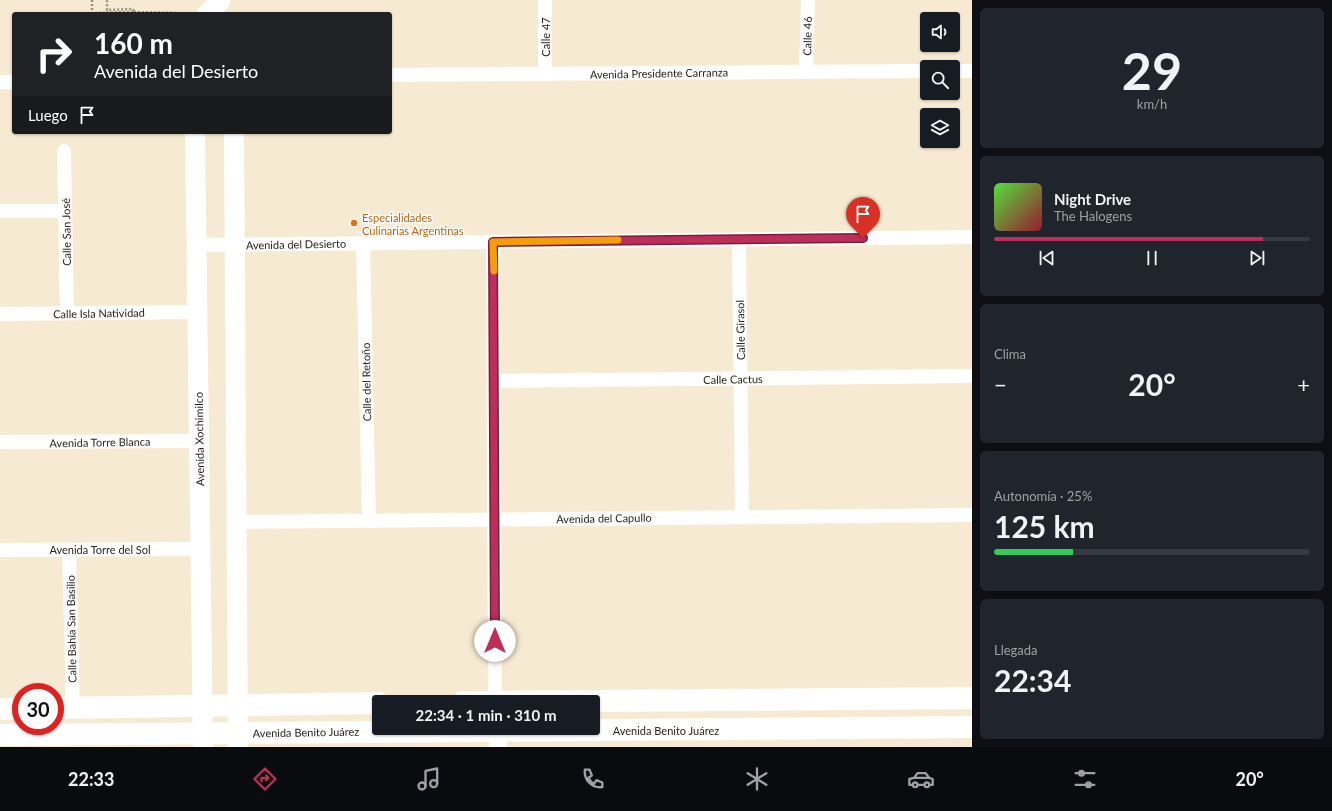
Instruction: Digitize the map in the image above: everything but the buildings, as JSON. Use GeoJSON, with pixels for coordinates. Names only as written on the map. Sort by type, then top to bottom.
{"type":"FeatureCollection","features":[{"type":"Feature","properties":{"kind":"main road"},"geometry":{"type":"LineString","coordinates":[[209,12],[221,0]]}},
{"type":"Feature","properties":{"kind":"main road"},"geometry":{"type":"LineString","coordinates":[[228,0],[229,12]]}},
{"type":"Feature","properties":{"kind":"main road","name":"Avenida Xochimilco"},"geometry":{"type":"LineString","coordinates":[[195,134],[203,740]]}},
{"type":"Feature","properties":{"kind":"main road"},"geometry":{"type":"LineString","coordinates":[[234,134],[238,740]]}},
{"type":"Feature","properties":{"kind":"main road"},"geometry":{"type":"LineString","coordinates":[[600,701],[972,698]]}},
{"type":"Feature","properties":{"kind":"main road"},"geometry":{"type":"LineString","coordinates":[[830,700],[830,728]]}},
{"type":"Feature","properties":{"kind":"main road"},"geometry":{"type":"LineString","coordinates":[[64,708],[372,703]]}},
{"type":"Feature","properties":{"kind":"main road"},"geometry":{"type":"LineString","coordinates":[[0,709],[12,709]]}},
{"type":"Feature","properties":{"kind":"main road","name":"Avenida Benito Juárez"},"geometry":{"type":"LineString","coordinates":[[0,735],[73,741],[498,739],[830,728],[972,727]]}},
{"type":"Feature","properties":{"kind":"street","name":"Calle 47"},"geometry":{"type":"LineString","coordinates":[[544,0],[545,74]]}},
{"type":"Feature","properties":{"kind":"street","name":"Calle 46"},"geometry":{"type":"LineString","coordinates":[[806,72],[808,0]]}},
{"type":"Feature","properties":{"kind":"street","name":"Avenida Presidente Carranza"},"geometry":{"type":"LineString","coordinates":[[392,75],[920,71]]}},
{"type":"Feature","properties":{"kind":"street"},"geometry":{"type":"LineString","coordinates":[[960,71],[972,71]]}},
{"type":"Feature","properties":{"kind":"street"},"geometry":{"type":"LineString","coordinates":[[0,82],[12,82]]}},
{"type":"Feature","properties":{"kind":"street","name":"Calle San José"},"geometry":{"type":"LineString","coordinates":[[64,151],[67,313]]}},
{"type":"Feature","properties":{"kind":"street"},"geometry":{"type":"LineString","coordinates":[[0,211],[65,211]]}},
{"type":"Feature","properties":{"kind":"street","name":"Avenida del Desierto"},"geometry":{"type":"LineString","coordinates":[[196,245],[972,237]]}},
{"type":"Feature","properties":{"kind":"street","name":"Calle Girasol"},"geometry":{"type":"LineString","coordinates":[[739,239],[742,517]]}},
{"type":"Feature","properties":{"kind":"street"},"geometry":{"type":"LineString","coordinates":[[493,242],[495,695]]}},
{"type":"Feature","properties":{"kind":"street","name":"Calle del Retoño"},"geometry":{"type":"LineString","coordinates":[[363,243],[369,521]]}},
{"type":"Feature","properties":{"kind":"street","name":"Calle Isla Natividad"},"geometry":{"type":"LineString","coordinates":[[0,314],[198,312]]}},
{"type":"Feature","properties":{"kind":"street","name":"Calle Cactus"},"geometry":{"type":"LineString","coordinates":[[494,381],[972,376]]}},
{"type":"Feature","properties":{"kind":"street","name":"Avenida Torre Blanca"},"geometry":{"type":"LineString","coordinates":[[0,442],[199,441]]}},
{"type":"Feature","properties":{"kind":"street","name":"Avenida del Capullo"},"geometry":{"type":"LineString","coordinates":[[237,522],[972,515]]}},
{"type":"Feature","properties":{"kind":"street","name":"Avenida Torre del Sol"},"geometry":{"type":"LineString","coordinates":[[0,550],[201,549]]}},
{"type":"Feature","properties":{"kind":"street","name":"Calle Bahía San Basilio"},"geometry":{"type":"LineString","coordinates":[[64,708],[70,550]]}},
{"type":"Feature","properties":{"kind":"path"},"geometry":{"type":"LineString","coordinates":[[92,0],[92,12]]}},
{"type":"Feature","properties":{"kind":"path"},"geometry":{"type":"LineString","coordinates":[[107,0],[107,10],[134,9],[134,12]]}},
{"type":"Feature","properties":{"kind":"slow traffic"},"geometry":{"type":"LineString","coordinates":[[494,271],[493,242],[618,240]]}},
{"type":"Feature","properties":{"kind":"place","name":"Especialidades Culinarias Argentinas"},"geometry":{"type":"Point","coordinates":[354,223]}},
{"type":"Feature","properties":{"kind":"route"},"geometry":{"type":"LineString","coordinates":[[495,641],[493,242],[863,238]]}}]}
